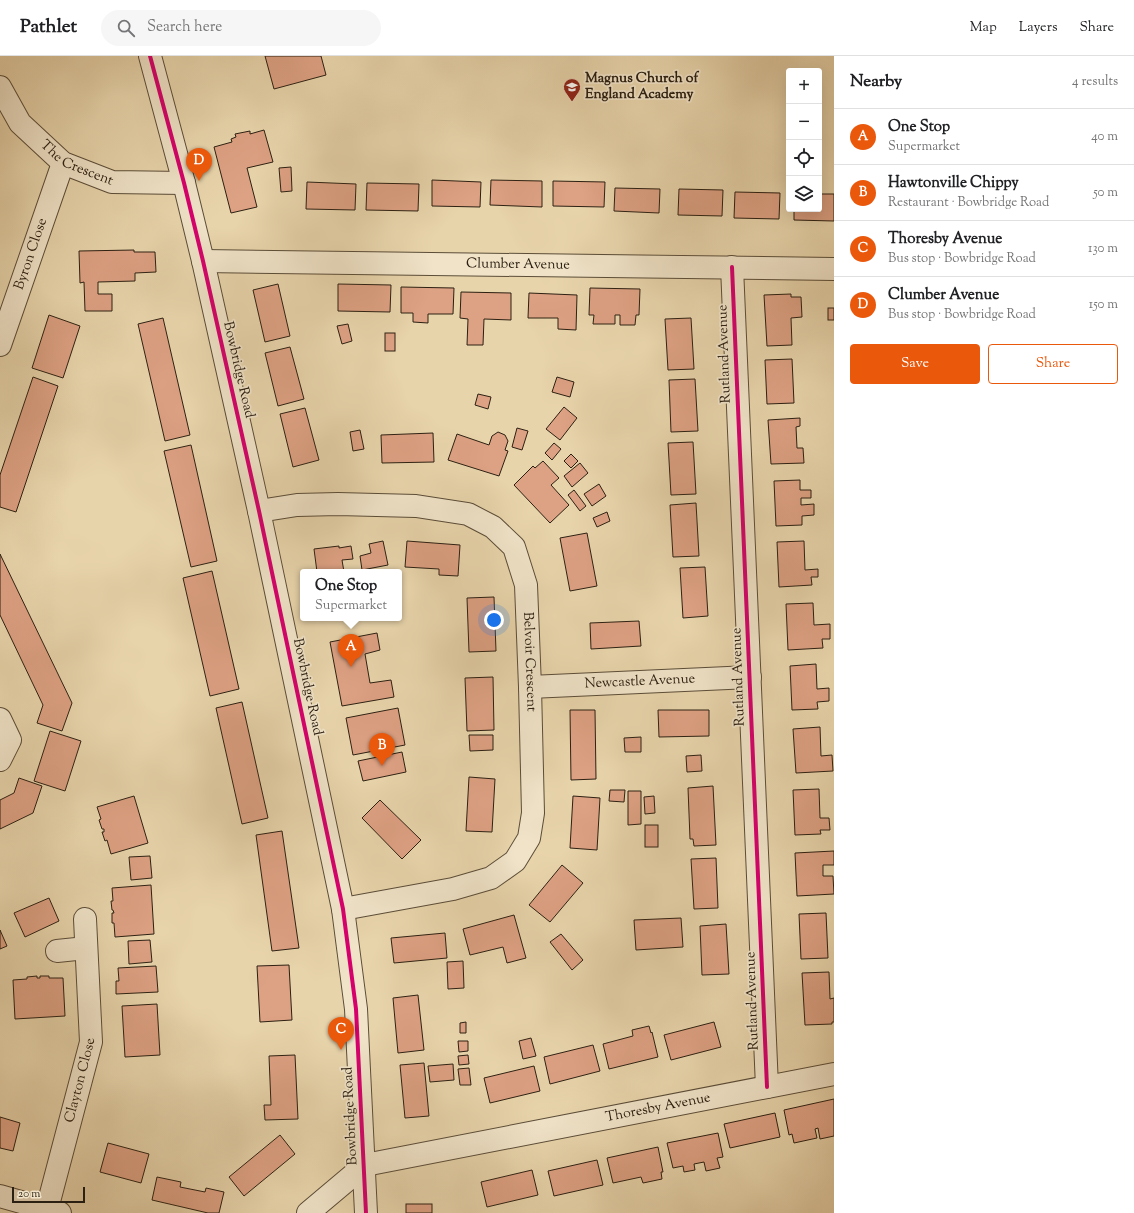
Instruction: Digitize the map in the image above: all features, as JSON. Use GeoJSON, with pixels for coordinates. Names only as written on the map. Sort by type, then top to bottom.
{"type":"FeatureCollection","features":[{"type":"Feature","properties":{"kind":"street","name":"Bowbridge Road"},"geometry":{"type":"LineString","coordinates":[[150,56],[203,261],[259,511],[343,909],[356,1009],[365,1165],[366,1213]]}},
{"type":"Feature","properties":{"kind":"street","name":"The Crescent"},"geometry":{"type":"LineString","coordinates":[[0,88],[20,123],[63,163],[112,182],[184,183]]}},
{"type":"Feature","properties":{"kind":"street","name":"Byron Close"},"geometry":{"type":"LineString","coordinates":[[0,345],[63,163]]}},
{"type":"Feature","properties":{"kind":"street","name":"Clumber Avenue"},"geometry":{"type":"LineString","coordinates":[[203,261],[834,269]]}},
{"type":"Feature","properties":{"kind":"street","name":"Rutland Avenue"},"geometry":{"type":"LineString","coordinates":[[732,268],[767,1086]]}},
{"type":"Feature","properties":{"kind":"street","name":"Belvoir Crescent"},"geometry":{"type":"LineString","coordinates":[[259,511],[298,505],[338,504],[416,506],[468,514],[493,526],[514,548],[526,585],[533,813],[529,838],[515,861],[491,878],[454,889],[343,909]]}},
{"type":"Feature","properties":{"kind":"street","name":"Newcastle Avenue"},"geometry":{"type":"LineString","coordinates":[[530,688],[750,677]]}},
{"type":"Feature","properties":{"kind":"street"},"geometry":{"type":"LineString","coordinates":[[0,719],[10,740],[0,760]]}},
{"type":"Feature","properties":{"kind":"street","name":"Clayton Close"},"geometry":{"type":"LineString","coordinates":[[54,1211],[91,1042],[85,919]]}},
{"type":"Feature","properties":{"kind":"street"},"geometry":{"type":"LineString","coordinates":[[57,951],[86,948]]}},
{"type":"Feature","properties":{"kind":"street","name":"Thoresby Avenue"},"geometry":{"type":"LineString","coordinates":[[365,1165],[834,1074]]}},
{"type":"Feature","properties":{"kind":"street"},"geometry":{"type":"LineString","coordinates":[[308,1213],[365,1165]]}},
{"type":"Feature","properties":{"kind":"street"},"geometry":{"type":"LineString","coordinates":[[0,1196],[54,1211]]}},
{"type":"Feature","properties":{"kind":"building"},"geometry":{"type":"Polygon","coordinates":[[[265,56],[321,56],[326,75],[274,89],[265,56]]]}},
{"type":"Feature","properties":{"kind":"building"},"geometry":{"type":"Polygon","coordinates":[[[264,130],[273,162],[247,168],[257,207],[231,213],[214,147],[232,142],[231,139],[236,137],[235,134],[250,131],[250,134],[264,130]]]}},
{"type":"Feature","properties":{"kind":"building"},"geometry":{"type":"Polygon","coordinates":[[[291,167],[292,191],[281,192],[279,168],[291,167]]]}},
{"type":"Feature","properties":{"kind":"building"},"geometry":{"type":"Polygon","coordinates":[[[432,180],[481,182],[480,207],[432,206],[432,180]]]}},
{"type":"Feature","properties":{"kind":"building"},"geometry":{"type":"Polygon","coordinates":[[[491,180],[542,181],[542,207],[490,205],[491,180]]]}},
{"type":"Feature","properties":{"kind":"building"},"geometry":{"type":"Polygon","coordinates":[[[553,181],[605,182],[604,207],[553,206],[553,181]]]}},
{"type":"Feature","properties":{"kind":"building"},"geometry":{"type":"Polygon","coordinates":[[[307,182],[356,184],[355,210],[306,209],[307,182]]]}},
{"type":"Feature","properties":{"kind":"building"},"geometry":{"type":"Polygon","coordinates":[[[367,183],[419,184],[418,211],[366,210],[367,183]]]}},
{"type":"Feature","properties":{"kind":"building"},"geometry":{"type":"Polygon","coordinates":[[[615,188],[660,189],[659,213],[614,211],[615,188]]]}},
{"type":"Feature","properties":{"kind":"building"},"geometry":{"type":"Polygon","coordinates":[[[679,189],[723,190],[722,216],[678,215],[679,189]]]}},
{"type":"Feature","properties":{"kind":"building"},"geometry":{"type":"Polygon","coordinates":[[[735,192],[780,193],[779,219],[734,218],[735,192]]]}},
{"type":"Feature","properties":{"kind":"building"},"geometry":{"type":"Polygon","coordinates":[[[822,194],[834,194],[834,221],[794,220],[794,212],[822,212],[822,194]]]}},
{"type":"Feature","properties":{"kind":"building"},"geometry":{"type":"Polygon","coordinates":[[[134,250],[134,252],[155,252],[156,272],[135,273],[135,281],[98,282],[98,294],[112,294],[112,311],[85,311],[84,282],[80,283],[79,251],[134,250]]]}},
{"type":"Feature","properties":{"kind":"building"},"geometry":{"type":"Polygon","coordinates":[[[278,284],[290,336],[265,342],[253,290],[278,284]]]}},
{"type":"Feature","properties":{"kind":"building"},"geometry":{"type":"Polygon","coordinates":[[[338,284],[391,285],[390,312],[338,311],[338,284]]]}},
{"type":"Feature","properties":{"kind":"building"},"geometry":{"type":"Polygon","coordinates":[[[401,287],[454,288],[453,314],[428,314],[428,323],[413,322],[413,313],[401,313],[401,287]]]}},
{"type":"Feature","properties":{"kind":"building"},"geometry":{"type":"Polygon","coordinates":[[[590,288],[640,289],[639,315],[636,315],[635,325],[620,325],[620,315],[615,315],[615,324],[593,324],[594,315],[589,315],[590,288]]]}},
{"type":"Feature","properties":{"kind":"building"},"geometry":{"type":"Polygon","coordinates":[[[461,292],[511,293],[511,320],[484,319],[483,345],[467,345],[468,319],[460,318],[461,292]]]}},
{"type":"Feature","properties":{"kind":"building"},"geometry":{"type":"Polygon","coordinates":[[[529,293],[577,295],[576,330],[558,329],[558,318],[528,318],[529,293]]]}},
{"type":"Feature","properties":{"kind":"building"},"geometry":{"type":"Polygon","coordinates":[[[791,294],[791,297],[801,297],[802,317],[791,318],[792,345],[767,346],[764,295],[791,294]]]}},
{"type":"Feature","properties":{"kind":"building"},"geometry":{"type":"Polygon","coordinates":[[[828,308],[834,308],[834,320],[828,320],[828,308]]]}},
{"type":"Feature","properties":{"kind":"building"},"geometry":{"type":"Polygon","coordinates":[[[49,315],[80,326],[63,378],[32,368],[49,315]]]}},
{"type":"Feature","properties":{"kind":"building"},"geometry":{"type":"Polygon","coordinates":[[[163,318],[190,435],[165,441],[138,324],[163,318]]]}},
{"type":"Feature","properties":{"kind":"building"},"geometry":{"type":"Polygon","coordinates":[[[691,318],[694,369],[668,370],[665,319],[691,318]]]}},
{"type":"Feature","properties":{"kind":"building"},"geometry":{"type":"Polygon","coordinates":[[[348,324],[352,341],[342,344],[337,326],[348,324]]]}},
{"type":"Feature","properties":{"kind":"building"},"geometry":{"type":"Polygon","coordinates":[[[385,333],[395,333],[395,351],[385,351],[385,333]]]}},
{"type":"Feature","properties":{"kind":"building"},"geometry":{"type":"Polygon","coordinates":[[[290,347],[304,399],[278,406],[265,353],[290,347]]]}},
{"type":"Feature","properties":{"kind":"building"},"geometry":{"type":"Polygon","coordinates":[[[792,359],[794,403],[767,404],[765,360],[792,359]]]}},
{"type":"Feature","properties":{"kind":"building"},"geometry":{"type":"Polygon","coordinates":[[[33,377],[58,386],[16,512],[0,507],[0,475],[33,377]]]}},
{"type":"Feature","properties":{"kind":"building"},"geometry":{"type":"Polygon","coordinates":[[[557,377],[574,382],[570,397],[552,392],[557,377]]]}},
{"type":"Feature","properties":{"kind":"building"},"geometry":{"type":"Polygon","coordinates":[[[695,379],[698,431],[671,432],[669,380],[695,379]]]}},
{"type":"Feature","properties":{"kind":"building"},"geometry":{"type":"Polygon","coordinates":[[[478,394],[491,397],[488,409],[475,405],[478,394]]]}},
{"type":"Feature","properties":{"kind":"building"},"geometry":{"type":"Polygon","coordinates":[[[564,407],[577,418],[560,440],[546,429],[564,407]]]}},
{"type":"Feature","properties":{"kind":"building"},"geometry":{"type":"Polygon","coordinates":[[[305,408],[319,460],[293,467],[280,414],[305,408]]]}},
{"type":"Feature","properties":{"kind":"building"},"geometry":{"type":"Polygon","coordinates":[[[800,418],[800,426],[796,427],[797,448],[803,448],[804,463],[771,464],[768,420],[800,418]]]}},
{"type":"Feature","properties":{"kind":"building"},"geometry":{"type":"Polygon","coordinates":[[[517,428],[528,431],[522,450],[512,447],[517,428]]]}},
{"type":"Feature","properties":{"kind":"building"},"geometry":{"type":"Polygon","coordinates":[[[360,430],[364,449],[353,451],[350,432],[360,430]]]}},
{"type":"Feature","properties":{"kind":"building"},"geometry":{"type":"Polygon","coordinates":[[[498,432],[505,435],[508,441],[505,450],[508,451],[499,476],[448,460],[457,434],[489,445],[492,436],[498,432]]]}},
{"type":"Feature","properties":{"kind":"building"},"geometry":{"type":"Polygon","coordinates":[[[433,433],[434,462],[382,463],[381,435],[433,433]]]}},
{"type":"Feature","properties":{"kind":"building"},"geometry":{"type":"Polygon","coordinates":[[[693,442],[696,494],[671,495],[668,443],[693,442]]]}},
{"type":"Feature","properties":{"kind":"building"},"geometry":{"type":"Polygon","coordinates":[[[554,443],[561,449],[552,460],[545,453],[554,443]]]}},
{"type":"Feature","properties":{"kind":"building"},"geometry":{"type":"Polygon","coordinates":[[[191,445],[217,561],[191,567],[164,451],[191,445]]]}},
{"type":"Feature","properties":{"kind":"building"},"geometry":{"type":"Polygon","coordinates":[[[571,454],[578,461],[571,468],[564,461],[571,454]]]}},
{"type":"Feature","properties":{"kind":"building"},"geometry":{"type":"Polygon","coordinates":[[[543,461],[559,478],[551,485],[569,505],[550,523],[514,485],[533,466],[535,468],[543,461]]]}},
{"type":"Feature","properties":{"kind":"building"},"geometry":{"type":"Polygon","coordinates":[[[580,463],[588,473],[572,487],[564,476],[580,463]]]}},
{"type":"Feature","properties":{"kind":"building"},"geometry":{"type":"Polygon","coordinates":[[[800,480],[800,490],[811,490],[811,498],[801,498],[801,505],[814,504],[814,515],[802,516],[802,525],[776,526],[774,481],[800,480]]]}},
{"type":"Feature","properties":{"kind":"building"},"geometry":{"type":"Polygon","coordinates":[[[599,484],[606,496],[592,506],[584,494],[599,484]]]}},
{"type":"Feature","properties":{"kind":"building"},"geometry":{"type":"Polygon","coordinates":[[[574,490],[586,506],[580,511],[568,495],[574,490]]]}},
{"type":"Feature","properties":{"kind":"building"},"geometry":{"type":"Polygon","coordinates":[[[696,503],[699,556],[673,557],[670,505],[696,503]]]}},
{"type":"Feature","properties":{"kind":"building"},"geometry":{"type":"Polygon","coordinates":[[[607,512],[610,521],[597,527],[593,518],[607,512]]]}},
{"type":"Feature","properties":{"kind":"building"},"geometry":{"type":"Polygon","coordinates":[[[587,533],[597,586],[570,591],[560,538],[587,533]]]}},
{"type":"Feature","properties":{"kind":"building"},"geometry":{"type":"Polygon","coordinates":[[[383,541],[388,565],[362,569],[360,556],[371,553],[369,544],[383,541]]]}},
{"type":"Feature","properties":{"kind":"building"},"geometry":{"type":"Polygon","coordinates":[[[407,541],[460,545],[458,576],[439,575],[439,569],[405,567],[407,541]]]}},
{"type":"Feature","properties":{"kind":"building"},"geometry":{"type":"Polygon","coordinates":[[[804,541],[805,570],[818,569],[818,577],[811,577],[812,585],[779,587],[777,542],[804,541]]]}},
{"type":"Feature","properties":{"kind":"building"},"geometry":{"type":"Polygon","coordinates":[[[351,546],[353,559],[342,560],[344,569],[317,569],[314,549],[351,546]]]}},
{"type":"Feature","properties":{"kind":"building"},"geometry":{"type":"Polygon","coordinates":[[[0,554],[72,703],[62,731],[37,723],[43,705],[0,615],[0,554]]]}},
{"type":"Feature","properties":{"kind":"building"},"geometry":{"type":"Polygon","coordinates":[[[705,567],[708,616],[683,618],[680,568],[705,567]]]}},
{"type":"Feature","properties":{"kind":"building"},"geometry":{"type":"Polygon","coordinates":[[[212,571],[239,689],[210,696],[183,578],[212,571]]]}},
{"type":"Feature","properties":{"kind":"building"},"geometry":{"type":"Polygon","coordinates":[[[494,597],[496,651],[469,652],[467,598],[494,597]]]}},
{"type":"Feature","properties":{"kind":"building"},"geometry":{"type":"Polygon","coordinates":[[[813,603],[814,625],[830,624],[830,639],[822,639],[823,648],[788,650],[786,604],[813,603]]]}},
{"type":"Feature","properties":{"kind":"building"},"geometry":{"type":"Polygon","coordinates":[[[639,621],[641,646],[591,649],[590,623],[639,621]]]}},
{"type":"Feature","properties":{"kind":"building"},"geometry":{"type":"Polygon","coordinates":[[[377,633],[380,650],[365,654],[370,683],[391,680],[394,697],[342,706],[330,642],[377,633]]]}},
{"type":"Feature","properties":{"kind":"building"},"geometry":{"type":"Polygon","coordinates":[[[816,664],[817,689],[829,688],[829,701],[817,702],[818,709],[792,710],[790,666],[816,664]]]}},
{"type":"Feature","properties":{"kind":"building"},"geometry":{"type":"Polygon","coordinates":[[[493,677],[494,730],[467,731],[465,678],[493,677]]]}},
{"type":"Feature","properties":{"kind":"building"},"geometry":{"type":"Polygon","coordinates":[[[242,702],[268,818],[242,824],[216,708],[242,702]]]}},
{"type":"Feature","properties":{"kind":"building"},"geometry":{"type":"Polygon","coordinates":[[[398,708],[405,745],[353,755],[346,718],[398,708]]]}},
{"type":"Feature","properties":{"kind":"building"},"geometry":{"type":"Polygon","coordinates":[[[570,710],[595,710],[596,779],[571,780],[570,710]]]}},
{"type":"Feature","properties":{"kind":"building"},"geometry":{"type":"Polygon","coordinates":[[[658,710],[709,710],[709,736],[659,737],[658,710]]]}},
{"type":"Feature","properties":{"kind":"building"},"geometry":{"type":"Polygon","coordinates":[[[820,727],[821,756],[832,755],[833,771],[796,773],[793,729],[820,727]]]}},
{"type":"Feature","properties":{"kind":"building"},"geometry":{"type":"Polygon","coordinates":[[[50,731],[81,741],[65,791],[34,781],[50,731]]]}},
{"type":"Feature","properties":{"kind":"building"},"geometry":{"type":"Polygon","coordinates":[[[469,735],[493,735],[493,750],[470,751],[469,735]]]}},
{"type":"Feature","properties":{"kind":"building"},"geometry":{"type":"Polygon","coordinates":[[[641,737],[641,752],[625,752],[624,738],[641,737]]]}},
{"type":"Feature","properties":{"kind":"building"},"geometry":{"type":"Polygon","coordinates":[[[402,752],[406,772],[363,781],[358,761],[402,752]]]}},
{"type":"Feature","properties":{"kind":"building"},"geometry":{"type":"Polygon","coordinates":[[[701,755],[702,771],[687,772],[686,756],[701,755]]]}},
{"type":"Feature","properties":{"kind":"building"},"geometry":{"type":"Polygon","coordinates":[[[469,777],[495,779],[492,832],[466,831],[469,777]]]}},
{"type":"Feature","properties":{"kind":"building"},"geometry":{"type":"Polygon","coordinates":[[[19,778],[42,786],[33,813],[0,829],[0,800],[14,793],[19,778]]]}},
{"type":"Feature","properties":{"kind":"building"},"geometry":{"type":"Polygon","coordinates":[[[713,786],[716,845],[694,846],[693,839],[690,839],[688,788],[713,786]]]}},
{"type":"Feature","properties":{"kind":"building"},"geometry":{"type":"Polygon","coordinates":[[[819,789],[820,818],[829,818],[830,830],[820,830],[821,834],[795,835],[793,790],[819,789]]]}},
{"type":"Feature","properties":{"kind":"building"},"geometry":{"type":"Polygon","coordinates":[[[610,790],[625,790],[624,802],[609,801],[610,790]]]}},
{"type":"Feature","properties":{"kind":"building"},"geometry":{"type":"Polygon","coordinates":[[[628,791],[641,791],[641,824],[628,825],[628,791]]]}},
{"type":"Feature","properties":{"kind":"building"},"geometry":{"type":"Polygon","coordinates":[[[134,796],[148,843],[111,854],[107,840],[105,841],[102,832],[104,832],[104,829],[102,829],[99,820],[101,819],[97,807],[134,796]]]}},
{"type":"Feature","properties":{"kind":"building"},"geometry":{"type":"Polygon","coordinates":[[[573,796],[600,798],[597,850],[570,848],[573,796]]]}},
{"type":"Feature","properties":{"kind":"building"},"geometry":{"type":"Polygon","coordinates":[[[654,796],[655,813],[645,814],[644,797],[654,796]]]}},
{"type":"Feature","properties":{"kind":"building"},"geometry":{"type":"Polygon","coordinates":[[[380,800],[421,840],[402,859],[362,818],[380,800]]]}},
{"type":"Feature","properties":{"kind":"building"},"geometry":{"type":"Polygon","coordinates":[[[645,825],[658,825],[658,847],[645,847],[645,825]]]}},
{"type":"Feature","properties":{"kind":"building"},"geometry":{"type":"Polygon","coordinates":[[[282,831],[299,948],[272,951],[256,835],[282,831]]]}},
{"type":"Feature","properties":{"kind":"building"},"geometry":{"type":"Polygon","coordinates":[[[834,851],[834,865],[823,865],[823,876],[833,876],[834,894],[797,896],[795,853],[834,851]]]}},
{"type":"Feature","properties":{"kind":"building"},"geometry":{"type":"Polygon","coordinates":[[[150,856],[152,878],[131,880],[129,857],[150,856]]]}},
{"type":"Feature","properties":{"kind":"building"},"geometry":{"type":"Polygon","coordinates":[[[716,858],[718,908],[694,909],[691,859],[716,858]]]}},
{"type":"Feature","properties":{"kind":"building"},"geometry":{"type":"Polygon","coordinates":[[[562,865],[583,883],[550,922],[529,905],[562,865]]]}},
{"type":"Feature","properties":{"kind":"building"},"geometry":{"type":"Polygon","coordinates":[[[151,885],[154,934],[115,937],[114,923],[112,923],[112,913],[114,913],[112,910],[111,901],[113,901],[112,888],[151,885]]]}},
{"type":"Feature","properties":{"kind":"building"},"geometry":{"type":"Polygon","coordinates":[[[49,898],[59,921],[25,937],[14,913],[49,898]]]}},
{"type":"Feature","properties":{"kind":"building"},"geometry":{"type":"Polygon","coordinates":[[[826,913],[828,958],[801,959],[799,914],[826,913]]]}},
{"type":"Feature","properties":{"kind":"building"},"geometry":{"type":"Polygon","coordinates":[[[514,915],[526,958],[507,963],[503,947],[470,955],[463,929],[514,915]]]}},
{"type":"Feature","properties":{"kind":"building"},"geometry":{"type":"Polygon","coordinates":[[[681,918],[683,947],[636,950],[634,920],[681,918]]]}},
{"type":"Feature","properties":{"kind":"building"},"geometry":{"type":"Polygon","coordinates":[[[726,924],[729,974],[702,975],[700,926],[726,924]]]}},
{"type":"Feature","properties":{"kind":"building"},"geometry":{"type":"Polygon","coordinates":[[[0,930],[7,946],[0,949],[0,930]]]}},
{"type":"Feature","properties":{"kind":"building"},"geometry":{"type":"Polygon","coordinates":[[[445,933],[447,958],[394,963],[391,938],[445,933]]]}},
{"type":"Feature","properties":{"kind":"building"},"geometry":{"type":"Polygon","coordinates":[[[561,934],[583,960],[572,970],[550,942],[561,934]]]}},
{"type":"Feature","properties":{"kind":"building"},"geometry":{"type":"Polygon","coordinates":[[[150,940],[152,962],[129,964],[128,941],[150,940]]]}},
{"type":"Feature","properties":{"kind":"building"},"geometry":{"type":"Polygon","coordinates":[[[463,961],[464,988],[448,989],[447,962],[463,961]]]}},
{"type":"Feature","properties":{"kind":"building"},"geometry":{"type":"Polygon","coordinates":[[[289,965],[292,1020],[260,1022],[257,966],[289,965]]]}},
{"type":"Feature","properties":{"kind":"building"},"geometry":{"type":"Polygon","coordinates":[[[156,966],[158,992],[116,994],[116,981],[119,981],[118,968],[156,966]]]}},
{"type":"Feature","properties":{"kind":"building"},"geometry":{"type":"Polygon","coordinates":[[[829,972],[830,999],[834,998],[834,1022],[832,1022],[832,1024],[805,1025],[802,973],[829,972]]]}},
{"type":"Feature","properties":{"kind":"building"},"geometry":{"type":"Polygon","coordinates":[[[37,976],[37,978],[40,978],[40,976],[49,976],[49,978],[63,978],[65,1016],[15,1019],[13,980],[27,979],[27,977],[37,976]]]}},
{"type":"Feature","properties":{"kind":"building"},"geometry":{"type":"Polygon","coordinates":[[[418,995],[424,1050],[398,1053],[393,998],[418,995]]]}},
{"type":"Feature","properties":{"kind":"building"},"geometry":{"type":"Polygon","coordinates":[[[157,1004],[160,1055],[125,1057],[122,1006],[157,1004]]]}},
{"type":"Feature","properties":{"kind":"building"},"geometry":{"type":"Polygon","coordinates":[[[466,1022],[466,1033],[460,1033],[460,1023],[466,1022]]]}},
{"type":"Feature","properties":{"kind":"building"},"geometry":{"type":"Polygon","coordinates":[[[714,1022],[721,1047],[671,1060],[664,1035],[714,1022]]]}},
{"type":"Feature","properties":{"kind":"building"},"geometry":{"type":"Polygon","coordinates":[[[649,1026],[651,1033],[652,1032],[658,1057],[609,1069],[603,1044],[633,1036],[632,1030],[649,1026]]]}},
{"type":"Feature","properties":{"kind":"building"},"geometry":{"type":"Polygon","coordinates":[[[531,1038],[536,1056],[523,1059],[519,1041],[531,1038]]]}},
{"type":"Feature","properties":{"kind":"building"},"geometry":{"type":"Polygon","coordinates":[[[458,1041],[468,1041],[468,1051],[459,1052],[458,1041]]]}},
{"type":"Feature","properties":{"kind":"building"},"geometry":{"type":"Polygon","coordinates":[[[593,1045],[600,1071],[550,1084],[544,1057],[593,1045]]]}},
{"type":"Feature","properties":{"kind":"building"},"geometry":{"type":"Polygon","coordinates":[[[295,1055],[298,1119],[265,1120],[264,1105],[271,1105],[269,1056],[295,1055]]]}},
{"type":"Feature","properties":{"kind":"building"},"geometry":{"type":"Polygon","coordinates":[[[468,1055],[469,1064],[459,1065],[458,1056],[468,1055]]]}},
{"type":"Feature","properties":{"kind":"building"},"geometry":{"type":"Polygon","coordinates":[[[424,1063],[429,1116],[405,1118],[400,1065],[424,1063]]]}},
{"type":"Feature","properties":{"kind":"building"},"geometry":{"type":"Polygon","coordinates":[[[453,1064],[454,1080],[430,1082],[428,1066],[453,1064]]]}},
{"type":"Feature","properties":{"kind":"building"},"geometry":{"type":"Polygon","coordinates":[[[534,1066],[540,1091],[490,1103],[484,1078],[534,1066]]]}},
{"type":"Feature","properties":{"kind":"building"},"geometry":{"type":"Polygon","coordinates":[[[469,1068],[471,1085],[460,1085],[458,1069],[469,1068]]]}},
{"type":"Feature","properties":{"kind":"building"},"geometry":{"type":"Polygon","coordinates":[[[834,1099],[834,1136],[820,1139],[818,1128],[815,1129],[817,1138],[794,1143],[792,1134],[789,1135],[784,1110],[834,1099]]]}},
{"type":"Feature","properties":{"kind":"building"},"geometry":{"type":"Polygon","coordinates":[[[775,1113],[780,1137],[730,1148],[724,1124],[775,1113]]]}},
{"type":"Feature","properties":{"kind":"building"},"geometry":{"type":"Polygon","coordinates":[[[0,1117],[20,1123],[13,1151],[0,1148],[0,1117]]]}},
{"type":"Feature","properties":{"kind":"building"},"geometry":{"type":"Polygon","coordinates":[[[718,1133],[723,1157],[717,1158],[720,1168],[706,1171],[704,1162],[694,1164],[695,1170],[684,1172],[683,1166],[673,1168],[667,1143],[718,1133]]]}},
{"type":"Feature","properties":{"kind":"building"},"geometry":{"type":"Polygon","coordinates":[[[280,1135],[295,1154],[244,1196],[229,1177],[280,1135]]]}},
{"type":"Feature","properties":{"kind":"building"},"geometry":{"type":"Polygon","coordinates":[[[108,1143],[149,1154],[141,1183],[100,1172],[108,1143]]]}},
{"type":"Feature","properties":{"kind":"building"},"geometry":{"type":"Polygon","coordinates":[[[658,1147],[663,1172],[661,1172],[662,1179],[643,1183],[641,1177],[613,1183],[607,1158],[658,1147]]]}},
{"type":"Feature","properties":{"kind":"building"},"geometry":{"type":"Polygon","coordinates":[[[597,1160],[603,1185],[554,1196],[548,1171],[597,1160]]]}},
{"type":"Feature","properties":{"kind":"building"},"geometry":{"type":"Polygon","coordinates":[[[532,1170],[538,1195],[487,1207],[481,1182],[532,1170]]]}},
{"type":"Feature","properties":{"kind":"building"},"geometry":{"type":"Polygon","coordinates":[[[157,1177],[181,1182],[180,1187],[205,1192],[206,1188],[224,1192],[219,1213],[208,1213],[152,1200],[157,1177]]]}},
{"type":"Feature","properties":{"kind":"building"},"geometry":{"type":"Polygon","coordinates":[[[406,1204],[432,1204],[432,1213],[406,1213],[406,1204]]]}},
{"type":"Feature","properties":{"kind":"cycle path"},"geometry":{"type":"LineString","coordinates":[[150,56],[203,261],[259,511],[343,909],[356,1009],[366,1213]]}},
{"type":"Feature","properties":{"kind":"cycle path"},"geometry":{"type":"LineString","coordinates":[[732,267],[767,1087]]}},
{"type":"Feature","properties":{"kind":"place","name":"Magnus Church of England Academy"},"geometry":{"type":"Point","coordinates":[572,102]}},
{"type":"Feature","properties":{"kind":"place","name":"Clumber Avenue"},"geometry":{"type":"Point","coordinates":[199,181]}},
{"type":"Feature","properties":{"kind":"place","name":"One Stop"},"geometry":{"type":"Point","coordinates":[351,667]}},
{"type":"Feature","properties":{"kind":"place","name":"Hawtonville Chippy"},"geometry":{"type":"Point","coordinates":[382,766]}},
{"type":"Feature","properties":{"kind":"place","name":"Thoresby Avenue"},"geometry":{"type":"Point","coordinates":[341,1050]}}]}
